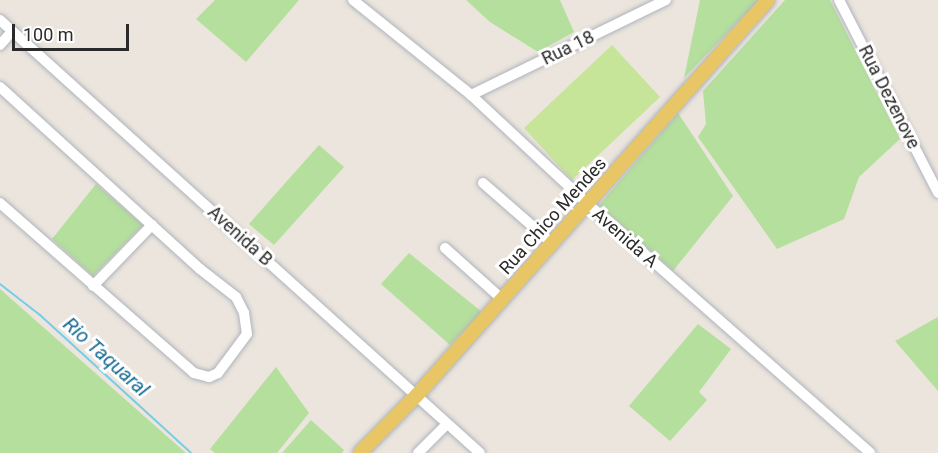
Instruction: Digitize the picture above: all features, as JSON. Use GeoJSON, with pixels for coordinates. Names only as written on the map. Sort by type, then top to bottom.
{"type":"FeatureCollection","features":[{"type":"Feature","properties":{"kind":"main road","name":"Rua Chico Mendes"},"geometry":{"type":"LineString","coordinates":[[360,453],[417,396],[768,0]]}},
{"type":"Feature","properties":{"kind":"street","name":"Avenida A"},"geometry":{"type":"LineString","coordinates":[[353,0],[471,95],[588,204],[870,453]]}},
{"type":"Feature","properties":{"kind":"street","name":"Rua 18"},"geometry":{"type":"LineString","coordinates":[[471,95],[666,0]]}},
{"type":"Feature","properties":{"kind":"street","name":"Rua Dezenove"},"geometry":{"type":"LineString","coordinates":[[839,0],[938,193]]}},
{"type":"Feature","properties":{"kind":"street","name":"Avenida B"},"geometry":{"type":"LineString","coordinates":[[0,20],[480,453]]}},
{"type":"Feature","properties":{"kind":"street"},"geometry":{"type":"LineString","coordinates":[[0,45],[12,31]]}},
{"type":"Feature","properties":{"kind":"street"},"geometry":{"type":"LineString","coordinates":[[0,87],[200,269],[236,297],[244,313],[247,334],[218,373],[209,377],[194,373],[0,203]]}},
{"type":"Feature","properties":{"kind":"street"},"geometry":{"type":"LineString","coordinates":[[483,183],[553,243]]}},
{"type":"Feature","properties":{"kind":"street"},"geometry":{"type":"LineString","coordinates":[[93,286],[152,225]]}},
{"type":"Feature","properties":{"kind":"street"},"geometry":{"type":"LineString","coordinates":[[445,248],[502,300]]}},
{"type":"Feature","properties":{"kind":"street"},"geometry":{"type":"LineString","coordinates":[[418,453],[447,424]]}},
{"type":"Feature","properties":{"kind":"green space"},"geometry":{"type":"Polygon","coordinates":[[[215,0],[299,0],[246,62],[196,19],[215,0]]]}},
{"type":"Feature","properties":{"kind":"green space"},"geometry":{"type":"Polygon","coordinates":[[[466,0],[560,0],[574,32],[538,52],[490,22],[466,0]]]}},
{"type":"Feature","properties":{"kind":"green space"},"geometry":{"type":"Polygon","coordinates":[[[700,0],[759,0],[684,78],[700,0]]]}},
{"type":"Feature","properties":{"kind":"green space"},"geometry":{"type":"Polygon","coordinates":[[[785,0],[830,0],[900,139],[859,177],[844,219],[777,249],[698,137],[706,124],[703,91],[785,0]]]}},
{"type":"Feature","properties":{"kind":"green space"},"geometry":{"type":"Polygon","coordinates":[[[612,45],[660,97],[572,180],[524,128],[612,45]]]}},
{"type":"Feature","properties":{"kind":"green space"},"geometry":{"type":"Polygon","coordinates":[[[678,113],[733,196],[673,271],[599,205],[678,113]]]}},
{"type":"Feature","properties":{"kind":"green space"},"geometry":{"type":"Polygon","coordinates":[[[319,145],[344,167],[274,245],[249,224],[319,145]]]}},
{"type":"Feature","properties":{"kind":"green space"},"geometry":{"type":"Polygon","coordinates":[[[96,184],[143,225],[93,276],[52,239],[96,184]]]}},
{"type":"Feature","properties":{"kind":"green space"},"geometry":{"type":"Polygon","coordinates":[[[409,253],[482,312],[450,345],[381,284],[409,253]]]}},
{"type":"Feature","properties":{"kind":"green space"},"geometry":{"type":"Polygon","coordinates":[[[0,289],[186,453],[0,453],[0,289]]]}},
{"type":"Feature","properties":{"kind":"green space"},"geometry":{"type":"Polygon","coordinates":[[[938,317],[938,391],[895,341],[938,317]]]}},
{"type":"Feature","properties":{"kind":"green space"},"geometry":{"type":"Polygon","coordinates":[[[698,324],[731,349],[699,392],[707,400],[670,441],[629,406],[698,324]]]}},
{"type":"Feature","properties":{"kind":"green space"},"geometry":{"type":"Polygon","coordinates":[[[276,367],[309,413],[277,453],[215,453],[210,449],[276,367]]]}},
{"type":"Feature","properties":{"kind":"green space"},"geometry":{"type":"Polygon","coordinates":[[[311,420],[344,450],[342,453],[282,453],[311,420]]]}},
{"type":"Feature","properties":{"kind":"waterway","name":"Rio Taquaral"},"geometry":{"type":"LineString","coordinates":[[0,284],[40,315],[191,453]]}}]}
